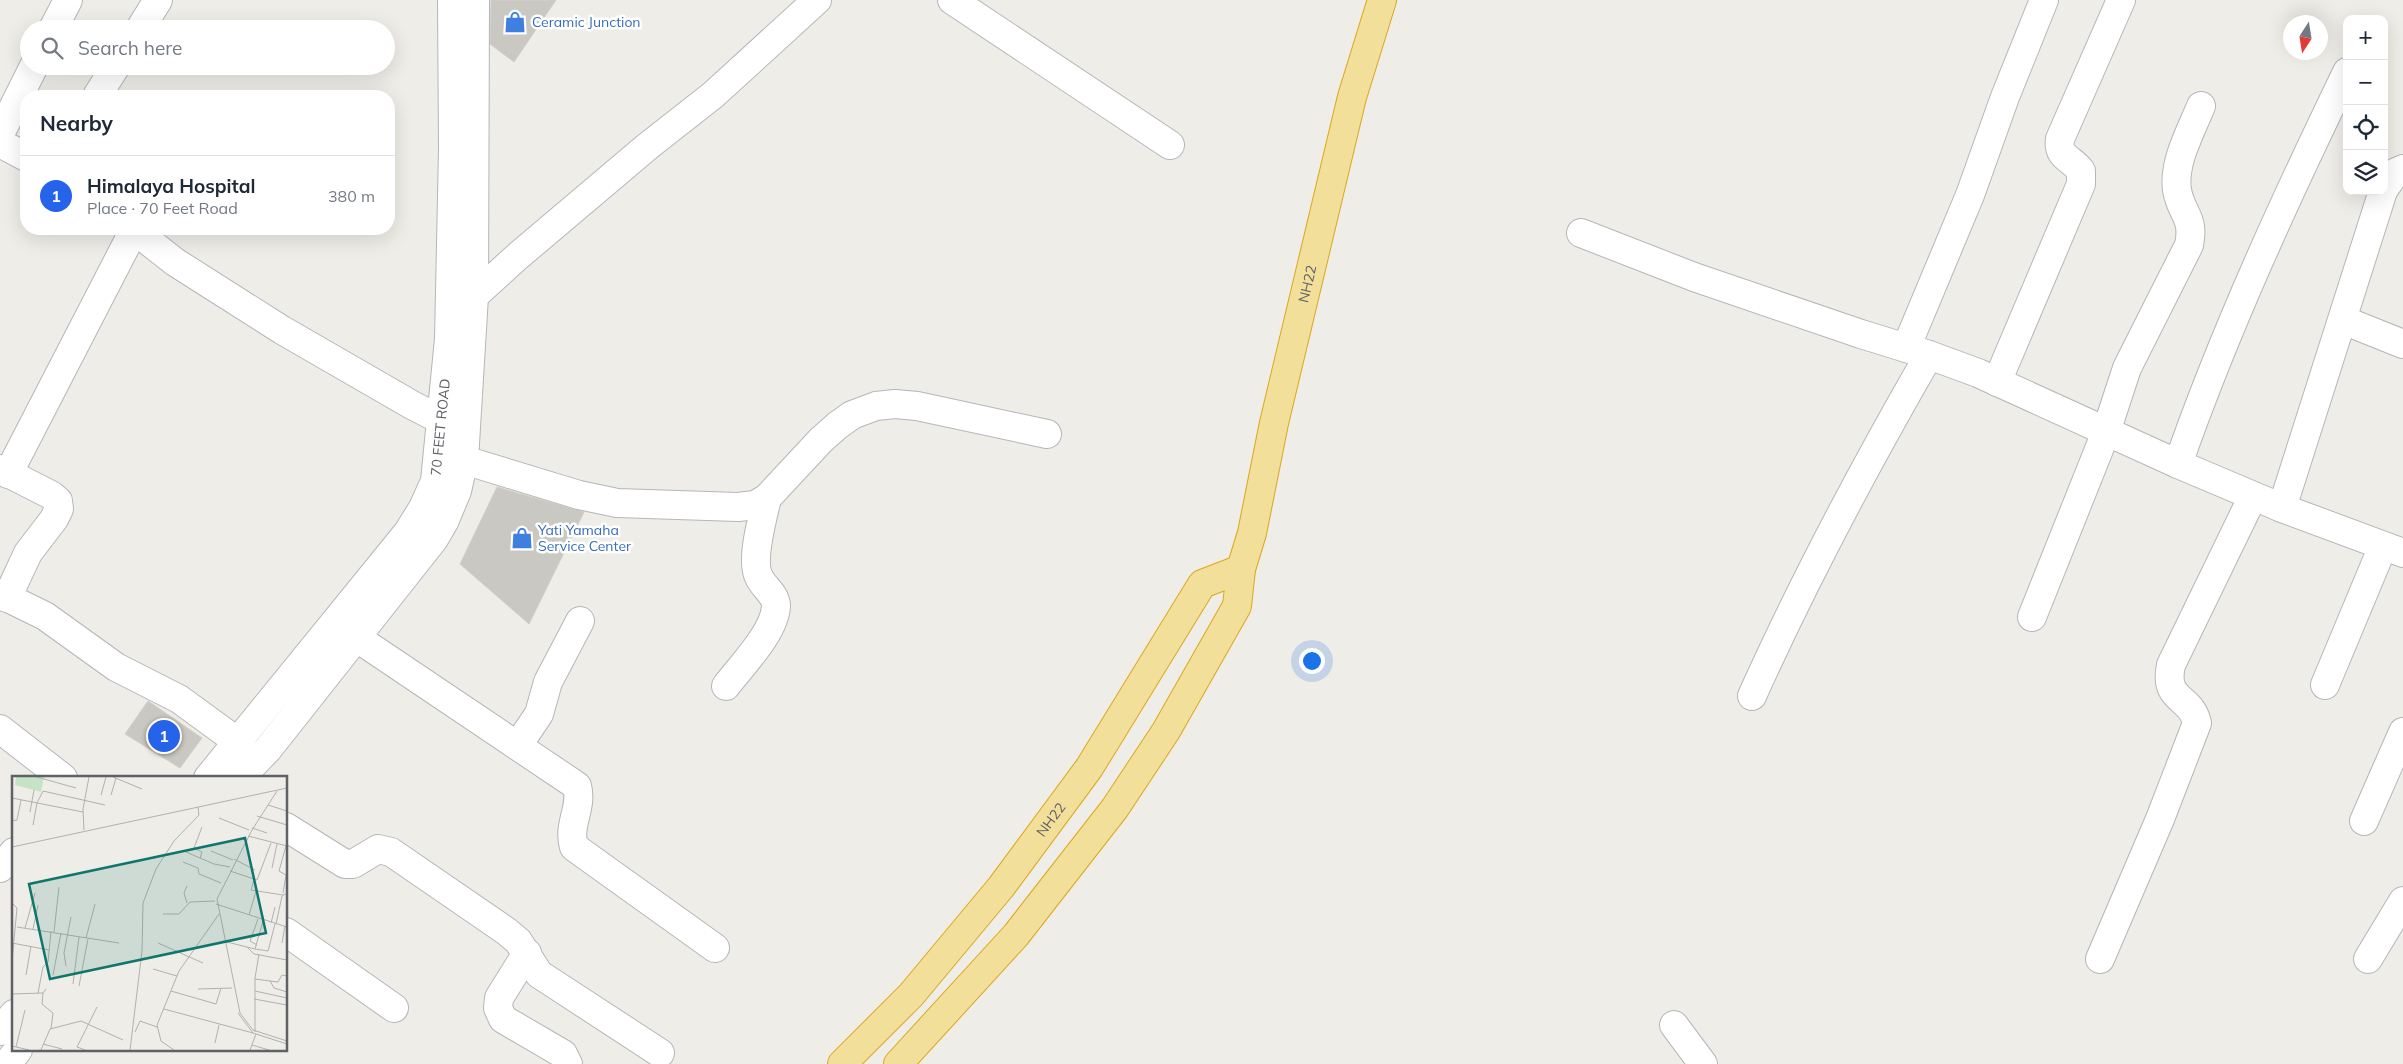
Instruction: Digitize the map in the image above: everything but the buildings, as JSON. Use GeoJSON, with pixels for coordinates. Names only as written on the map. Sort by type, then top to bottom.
{"type":"FeatureCollection","features":[{"type":"Feature","properties":{"kind":"highway","name":"NH22"},"geometry":{"type":"LineString","coordinates":[[898,1064],[1016,935],[1115,808],[1166,731],[1237,606],[1241,569],[1252,533],[1274,423],[1352,96],[1382,0]]}},
{"type":"Feature","properties":{"kind":"highway","name":"NH22"},"geometry":{"type":"LineString","coordinates":[[842,1064],[911,995],[1001,887],[1088,768],[1202,584],[1241,569]]}},
{"type":"Feature","properties":{"kind":"street"},"geometry":{"type":"LineString","coordinates":[[58,20],[68,0]]}},
{"type":"Feature","properties":{"kind":"street"},"geometry":{"type":"LineString","coordinates":[[146,20],[158,0]]}},
{"type":"Feature","properties":{"kind":"street"},"geometry":{"type":"LineString","coordinates":[[450,311],[474,296],[518,256],[648,146],[713,95],[817,0]]}},
{"type":"Feature","properties":{"kind":"street"},"geometry":{"type":"LineString","coordinates":[[952,0],[1170,145]]}},
{"type":"Feature","properties":{"kind":"street"},"geometry":{"type":"LineString","coordinates":[[1752,696],[1810,572],[1865,468],[1917,351],[2005,97],[2044,0]]}},
{"type":"Feature","properties":{"kind":"street"},"geometry":{"type":"LineString","coordinates":[[1998,382],[2081,184],[2081,171],[2062,155],[2059,150],[2060,139],[2120,0]]}},
{"type":"Feature","properties":{"kind":"street","name":"70 FEET ROAD"},"geometry":{"type":"LineString","coordinates":[[210,776],[420,515],[435,481],[454,422],[474,296],[457,6]]}},
{"type":"Feature","properties":{"kind":"street","name":"70 FEET ROAD"},"geometry":{"type":"LineString","coordinates":[[242,776],[268,749],[434,539],[444,522],[457,491],[464,460],[454,422],[450,311],[457,6]]}},
{"type":"Feature","properties":{"kind":"street"},"geometry":{"type":"LineString","coordinates":[[26,90],[31,75]]}},
{"type":"Feature","properties":{"kind":"street"},"geometry":{"type":"LineString","coordinates":[[101,90],[110,75]]}},
{"type":"Feature","properties":{"kind":"street"},"geometry":{"type":"LineString","coordinates":[[2178,464],[2203,394],[2250,284],[2343,81]]}},
{"type":"Feature","properties":{"kind":"street"},"geometry":{"type":"LineString","coordinates":[[6,146],[20,106]]}},
{"type":"Feature","properties":{"kind":"street"},"geometry":{"type":"LineString","coordinates":[[2032,617],[2106,432],[2127,368],[2189,245],[2192,231],[2177,190],[2177,174],[2181,154],[2201,106]]}},
{"type":"Feature","properties":{"kind":"street"},"geometry":{"type":"LineString","coordinates":[[2388,184],[2396,172],[2403,169]]}},
{"type":"Feature","properties":{"kind":"street"},"geometry":{"type":"LineString","coordinates":[[2282,508],[2382,195]]}},
{"type":"Feature","properties":{"kind":"street"},"geometry":{"type":"LineString","coordinates":[[1581,233],[1694,277],[1917,351],[1998,382],[2106,432],[2253,496],[2393,549],[2325,685]]}},
{"type":"Feature","properties":{"kind":"street"},"geometry":{"type":"LineString","coordinates":[[130,235],[4,472],[51,495],[58,501],[59,509],[24,561],[4,596],[45,616],[116,666],[179,699],[238,742]]}},
{"type":"Feature","properties":{"kind":"street"},"geometry":{"type":"LineString","coordinates":[[141,235],[175,262],[282,330],[454,422]]}},
{"type":"Feature","properties":{"kind":"street"},"geometry":{"type":"LineString","coordinates":[[2342,320],[2403,344]]}},
{"type":"Feature","properties":{"kind":"street"},"geometry":{"type":"LineString","coordinates":[[464,460],[579,495],[616,503],[738,507],[754,505],[767,498],[821,440],[838,425],[852,415],[876,406],[895,404],[917,406],[1047,434]]}},
{"type":"Feature","properties":{"kind":"street"},"geometry":{"type":"LineString","coordinates":[[2100,959],[2160,819],[2197,723],[2195,714],[2171,689],[2168,678],[2171,665],[2253,496]]}},
{"type":"Feature","properties":{"kind":"street"},"geometry":{"type":"LineString","coordinates":[[726,686],[766,633],[773,619],[776,605],[772,593],[758,576],[756,563],[767,498]]}},
{"type":"Feature","properties":{"kind":"street"},"geometry":{"type":"LineString","coordinates":[[518,746],[539,714],[548,682],[580,621]]}},
{"type":"Feature","properties":{"kind":"street"},"geometry":{"type":"LineString","coordinates":[[357,638],[577,786],[580,797],[571,836],[574,847],[715,948]]}},
{"type":"Feature","properties":{"kind":"street"},"geometry":{"type":"LineString","coordinates":[[282,688],[302,706]]}},
{"type":"Feature","properties":{"kind":"street"},"geometry":{"type":"LineString","coordinates":[[0,729],[60,776]]}},
{"type":"Feature","properties":{"kind":"street"},"geometry":{"type":"LineString","coordinates":[[2364,821],[2403,732]]}},
{"type":"Feature","properties":{"kind":"street"},"geometry":{"type":"LineString","coordinates":[[288,828],[345,864],[353,864],[378,849],[390,852],[506,931],[518,941],[539,974],[660,1053]]}},
{"type":"Feature","properties":{"kind":"street"},"geometry":{"type":"LineString","coordinates":[[0,868],[12,854]]}},
{"type":"Feature","properties":{"kind":"street"},"geometry":{"type":"LineString","coordinates":[[2368,959],[2403,900]]}},
{"type":"Feature","properties":{"kind":"street"},"geometry":{"type":"LineString","coordinates":[[288,933],[394,1008]]}},
{"type":"Feature","properties":{"kind":"street"},"geometry":{"type":"LineString","coordinates":[[527,953],[499,998],[498,1008],[503,1019],[563,1054],[568,1064]]}},
{"type":"Feature","properties":{"kind":"street"},"geometry":{"type":"LineString","coordinates":[[0,1031],[12,1016]]}},
{"type":"Feature","properties":{"kind":"street"},"geometry":{"type":"LineString","coordinates":[[1674,1026],[1703,1064]]}},
{"type":"Feature","properties":{"kind":"street"},"geometry":{"type":"LineString","coordinates":[[7,1064],[16,1052]]}},
{"type":"Feature","properties":{"kind":"place","name":"Ceramic Junction"},"geometry":{"type":"Point","coordinates":[515,22]}},
{"type":"Feature","properties":{"kind":"place","name":"Yati Yamaha Service Center"},"geometry":{"type":"Point","coordinates":[522,538]}},
{"type":"Feature","properties":{"kind":"place","name":"Himalaya Hospital"},"geometry":{"type":"Point","coordinates":[164,736]}}]}
